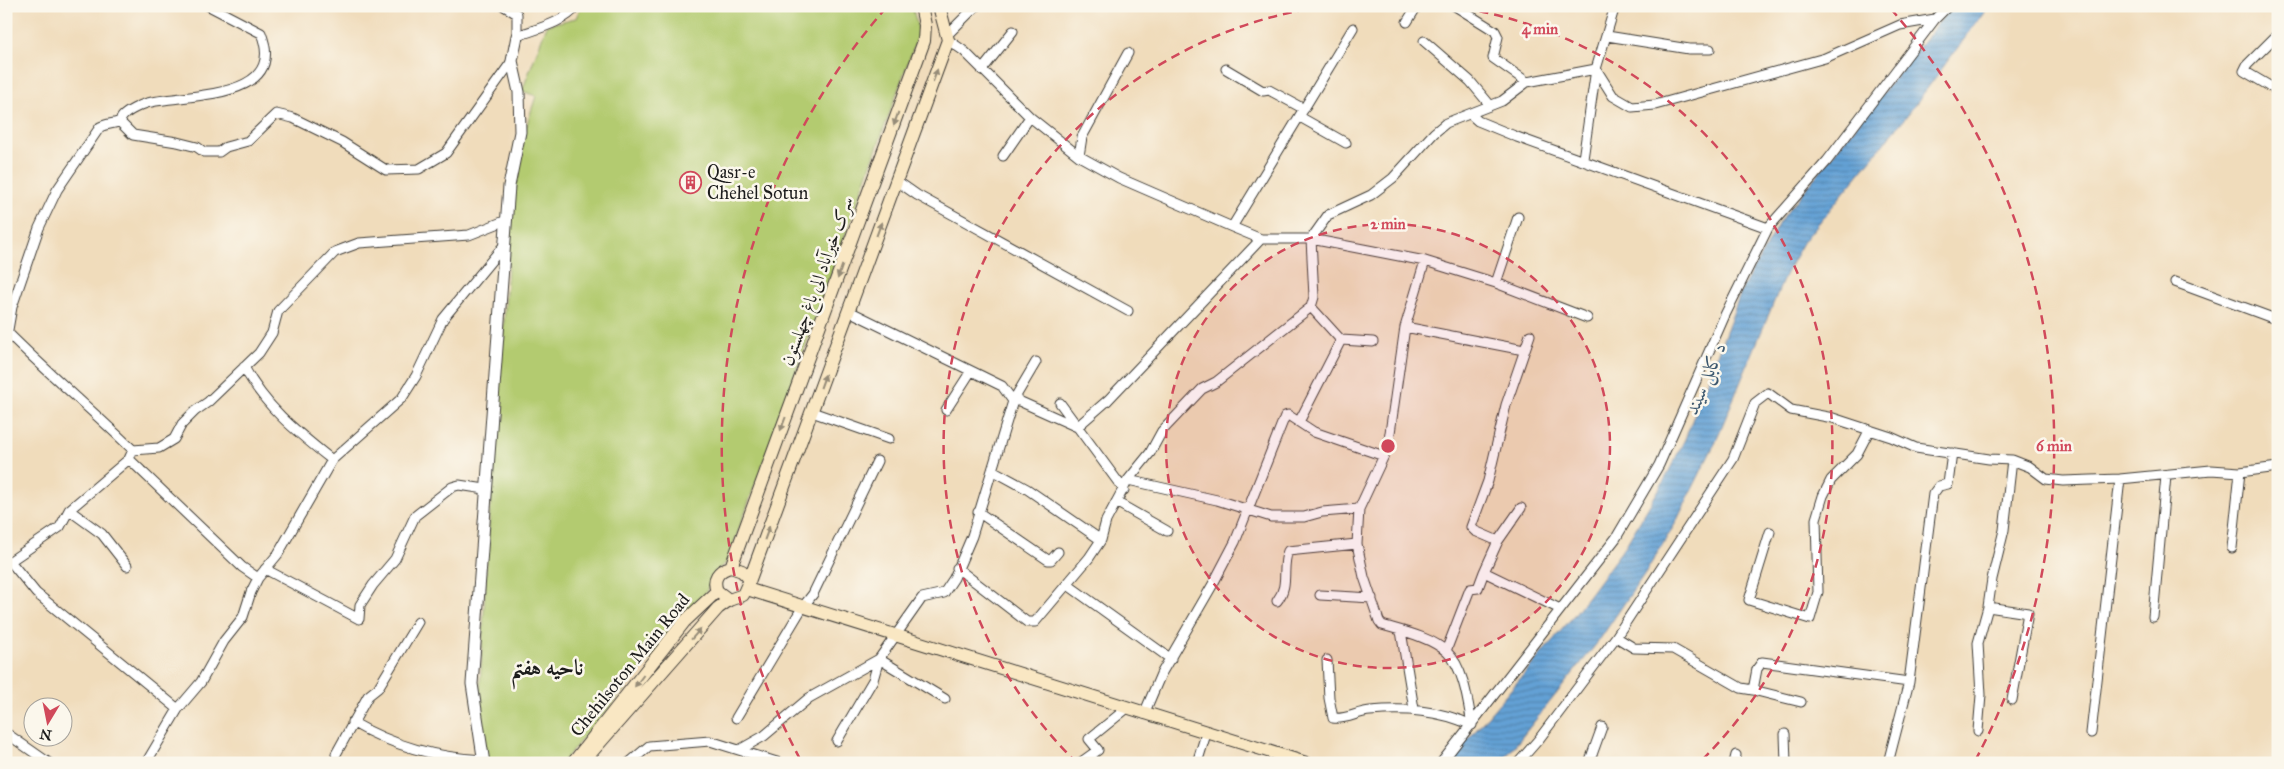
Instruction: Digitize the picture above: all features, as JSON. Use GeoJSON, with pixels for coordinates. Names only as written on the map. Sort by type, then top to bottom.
{"type":"FeatureCollection","features":[{"type":"Feature","properties":{"kind":"main road","name":"سرک خیرآباد الی باغ چهلستون"},"geometry":{"type":"LineString","coordinates":[[731,567],[924,42],[925,25],[921,6]]}},
{"type":"Feature","properties":{"kind":"main road"},"geometry":{"type":"LineString","coordinates":[[939,6],[948,37],[897,181],[748,584],[739,598],[729,600],[716,592],[715,581],[717,576],[725,568],[731,567],[742,571],[748,584],[802,608],[1206,734],[1306,763]]}},
{"type":"Feature","properties":{"kind":"main road","name":"Chehilsoton Main Road"},"geometry":{"type":"LineString","coordinates":[[573,763],[684,622],[716,592]]}},
{"type":"Feature","properties":{"kind":"main road","name":"Chehilsoton Main Road"},"geometry":{"type":"LineString","coordinates":[[582,763],[718,608],[729,600]]}},
{"type":"Feature","properties":{"kind":"street"},"geometry":{"type":"LineString","coordinates":[[209,6],[261,33],[265,50],[260,72],[253,80],[228,91],[145,103],[124,116],[120,122],[100,127],[57,190],[30,248],[12,307],[7,337],[93,411],[133,450],[160,448],[174,439],[182,424],[194,411],[208,402],[259,353],[272,333],[278,311],[334,252],[359,242],[469,235],[507,220]]}},
{"type":"Feature","properties":{"kind":"street"},"geometry":{"type":"LineString","coordinates":[[352,722],[414,751],[454,759],[484,761],[472,684],[509,186],[520,132],[519,92],[512,61],[517,36],[517,14],[504,6]]}},
{"type":"Feature","properties":{"kind":"street"},"geometry":{"type":"LineString","coordinates":[[517,36],[550,24],[572,12],[577,6]]}},
{"type":"Feature","properties":{"kind":"street"},"geometry":{"type":"LineString","coordinates":[[976,6],[948,37],[1030,117],[1079,156],[1119,178],[1261,238],[1311,239],[1425,261],[1496,283],[1587,318]]}},
{"type":"Feature","properties":{"kind":"street"},"geometry":{"type":"LineString","coordinates":[[1407,22],[1417,6]]}},
{"type":"Feature","properties":{"kind":"street"},"geometry":{"type":"LineString","coordinates":[[1582,159],[1596,69],[1615,6]]}},
{"type":"Feature","properties":{"kind":"street"},"geometry":{"type":"LineString","coordinates":[[1457,7],[1495,32],[1498,37],[1493,58],[1527,82]]}},
{"type":"Feature","properties":{"kind":"street"},"geometry":{"type":"LineString","coordinates":[[1441,763],[1616,538],[1659,465],[1721,324],[1768,228],[1827,161],[1944,8]]}},
{"type":"Feature","properties":{"kind":"street"},"geometry":{"type":"LineString","coordinates":[[1596,69],[1613,96],[1632,107],[1655,105],[1825,58],[1900,25],[1935,19]]}},
{"type":"Feature","properties":{"kind":"street"},"geometry":{"type":"LineString","coordinates":[[1232,227],[1353,28]]}},
{"type":"Feature","properties":{"kind":"street"},"geometry":{"type":"LineString","coordinates":[[982,70],[1013,31]]}},
{"type":"Feature","properties":{"kind":"street"},"geometry":{"type":"LineString","coordinates":[[2278,34],[2246,66],[2244,71],[2278,91]]}},
{"type":"Feature","properties":{"kind":"street"},"geometry":{"type":"LineString","coordinates":[[1607,36],[1689,50],[1710,49]]}},
{"type":"Feature","properties":{"kind":"street"},"geometry":{"type":"LineString","coordinates":[[1424,41],[1470,81],[1490,105]]}},
{"type":"Feature","properties":{"kind":"street"},"geometry":{"type":"LineString","coordinates":[[1079,156],[1082,137],[1128,53]]}},
{"type":"Feature","properties":{"kind":"street"},"geometry":{"type":"LineString","coordinates":[[120,122],[133,135],[177,142],[197,147],[204,152],[219,152],[226,147],[248,141],[276,114],[293,118],[342,142],[386,170],[419,169],[446,153],[512,61]]}},
{"type":"Feature","properties":{"kind":"street"},"geometry":{"type":"LineString","coordinates":[[1226,69],[1263,90],[1269,90],[1346,142]]}},
{"type":"Feature","properties":{"kind":"street"},"geometry":{"type":"LineString","coordinates":[[957,568],[1031,624],[1035,622],[1068,585],[1101,540],[1106,521],[1128,480],[1150,452],[1162,431],[1171,424],[1202,389],[1216,382],[1311,307],[1314,297],[1311,239],[1328,215],[1371,195],[1393,178],[1434,132],[1446,123],[1502,100],[1527,82],[1596,69]]}},
{"type":"Feature","properties":{"kind":"street"},"geometry":{"type":"LineString","coordinates":[[1470,114],[1478,120],[1517,137],[1768,228]]}},
{"type":"Feature","properties":{"kind":"street"},"geometry":{"type":"LineString","coordinates":[[1003,156],[1030,117]]}},
{"type":"Feature","properties":{"kind":"street"},"geometry":{"type":"LineString","coordinates":[[897,181],[917,195],[1128,311]]}},
{"type":"Feature","properties":{"kind":"street"},"geometry":{"type":"LineString","coordinates":[[1496,283],[1518,217]]}},
{"type":"Feature","properties":{"kind":"street"},"geometry":{"type":"LineString","coordinates":[[1076,427],[1108,400],[1261,238]]}},
{"type":"Feature","properties":{"kind":"street"},"geometry":{"type":"LineString","coordinates":[[146,763],[178,709],[201,682],[224,642],[243,617],[251,592],[258,578],[278,554],[332,460],[402,398],[416,376],[443,319],[506,242]]}},
{"type":"Feature","properties":{"kind":"street"},"geometry":{"type":"LineString","coordinates":[[1425,261],[1405,328],[1388,447],[1359,509],[1357,544],[1364,577],[1382,625],[1401,630],[1446,651],[1457,667],[1469,705],[1472,725]]}},
{"type":"Feature","properties":{"kind":"street"},"geometry":{"type":"LineString","coordinates":[[2175,282],[2278,320]]}},
{"type":"Feature","properties":{"kind":"street"},"geometry":{"type":"LineString","coordinates":[[1311,307],[1342,340],[1373,342]]}},
{"type":"Feature","properties":{"kind":"street"},"geometry":{"type":"LineString","coordinates":[[849,311],[1002,386],[1013,401]]}},
{"type":"Feature","properties":{"kind":"street"},"geometry":{"type":"LineString","coordinates":[[1405,328],[1524,350]]}},
{"type":"Feature","properties":{"kind":"street"},"geometry":{"type":"LineString","coordinates":[[1498,541],[1475,531],[1471,527],[1488,482],[1506,405],[1530,335]]}},
{"type":"Feature","properties":{"kind":"street"},"geometry":{"type":"LineString","coordinates":[[1299,422],[1342,340]]}},
{"type":"Feature","properties":{"kind":"street"},"geometry":{"type":"LineString","coordinates":[[837,741],[873,680],[879,659],[922,598],[944,593],[954,578],[972,536],[978,512],[994,471],[1013,401],[1036,362]]}},
{"type":"Feature","properties":{"kind":"street"},"geometry":{"type":"LineString","coordinates":[[244,367],[265,402],[290,426],[332,460]]}},
{"type":"Feature","properties":{"kind":"street"},"geometry":{"type":"LineString","coordinates":[[946,410],[971,371]]}},
{"type":"Feature","properties":{"kind":"street"},"geometry":{"type":"LineString","coordinates":[[1518,763],[1539,739],[1616,637],[1733,459],[1755,403],[1768,393],[1791,410],[1833,418],[1916,448],[2012,460],[2030,467],[2046,479],[2063,481],[2120,479],[2166,476],[2211,470],[2240,472],[2278,467]]}},
{"type":"Feature","properties":{"kind":"street"},"geometry":{"type":"LineString","coordinates":[[1013,401],[1020,401],[1076,427]]}},
{"type":"Feature","properties":{"kind":"street"},"geometry":{"type":"LineString","coordinates":[[1060,403],[1124,490]]}},
{"type":"Feature","properties":{"kind":"street"},"geometry":{"type":"LineString","coordinates":[[812,412],[889,439]]}},
{"type":"Feature","properties":{"kind":"street"},"geometry":{"type":"LineString","coordinates":[[1144,714],[1161,674],[1213,584],[1249,508],[1285,416],[1288,415],[1314,432],[1384,456]]}},
{"type":"Feature","properties":{"kind":"street"},"geometry":{"type":"LineString","coordinates":[[1770,532],[1749,600],[1810,619],[1818,592],[1816,519],[1823,496],[1831,480],[1858,454],[1869,431]]}},
{"type":"Feature","properties":{"kind":"street"},"geometry":{"type":"LineString","coordinates":[[133,450],[129,460],[69,510],[60,528],[8,562],[36,593],[107,653],[178,709]]}},
{"type":"Feature","properties":{"kind":"street"},"geometry":{"type":"LineString","coordinates":[[1888,763],[1909,682],[1933,494],[1939,486],[1948,484],[1952,453]]}},
{"type":"Feature","properties":{"kind":"street"},"geometry":{"type":"LineString","coordinates":[[129,460],[242,567],[258,578]]}},
{"type":"Feature","properties":{"kind":"street"},"geometry":{"type":"LineString","coordinates":[[1978,731],[1981,695],[1978,643],[1988,607],[1992,579],[2004,530],[2012,460]]}},
{"type":"Feature","properties":{"kind":"street"},"geometry":{"type":"LineString","coordinates":[[736,718],[802,608],[813,594],[876,461]]}},
{"type":"Feature","properties":{"kind":"street"},"geometry":{"type":"LineString","coordinates":[[994,471],[1027,489],[1101,540]]}},
{"type":"Feature","properties":{"kind":"street"},"geometry":{"type":"LineString","coordinates":[[2232,548],[2240,472]]}},
{"type":"Feature","properties":{"kind":"street"},"geometry":{"type":"LineString","coordinates":[[2153,617],[2166,476]]}},
{"type":"Feature","properties":{"kind":"street"},"geometry":{"type":"LineString","coordinates":[[2091,733],[2120,479]]}},
{"type":"Feature","properties":{"kind":"street"},"geometry":{"type":"LineString","coordinates":[[1128,480],[1249,508],[1263,515],[1285,518],[1359,509]]}},
{"type":"Feature","properties":{"kind":"street"},"geometry":{"type":"LineString","coordinates":[[265,569],[358,620],[360,605],[373,584],[394,559],[415,516],[452,487],[459,485],[485,489]]}},
{"type":"Feature","properties":{"kind":"street"},"geometry":{"type":"LineString","coordinates":[[1116,502],[1168,531]]}},
{"type":"Feature","properties":{"kind":"street"},"geometry":{"type":"LineString","coordinates":[[1446,651],[1470,589],[1478,588],[1498,541],[1521,508]]}},
{"type":"Feature","properties":{"kind":"street"},"geometry":{"type":"LineString","coordinates":[[69,510],[102,534],[127,566]]}},
{"type":"Feature","properties":{"kind":"street"},"geometry":{"type":"LineString","coordinates":[[978,512],[1048,560],[1058,552]]}},
{"type":"Feature","properties":{"kind":"street"},"geometry":{"type":"LineString","coordinates":[[1277,601],[1283,593],[1285,585],[1288,551],[1357,544]]}},
{"type":"Feature","properties":{"kind":"street"},"geometry":{"type":"LineString","coordinates":[[1484,572],[1560,609]]}},
{"type":"Feature","properties":{"kind":"street"},"geometry":{"type":"LineString","coordinates":[[1068,585],[1171,659]]}},
{"type":"Feature","properties":{"kind":"street"},"geometry":{"type":"LineString","coordinates":[[1320,596],[1372,598]]}},
{"type":"Feature","properties":{"kind":"street"},"geometry":{"type":"LineString","coordinates":[[1988,607],[2028,613],[2012,700]]}},
{"type":"Feature","properties":{"kind":"street"},"geometry":{"type":"LineString","coordinates":[[336,754],[368,696],[378,688],[418,622]]}},
{"type":"Feature","properties":{"kind":"street"},"geometry":{"type":"LineString","coordinates":[[1401,630],[1414,709]]}},
{"type":"Feature","properties":{"kind":"street"},"geometry":{"type":"LineString","coordinates":[[1616,637],[1634,648],[1673,649],[1741,688],[1801,702]]}},
{"type":"Feature","properties":{"kind":"street"},"geometry":{"type":"LineString","coordinates":[[879,659],[945,699]]}},
{"type":"Feature","properties":{"kind":"street"},"geometry":{"type":"LineString","coordinates":[[741,749],[764,736],[809,698],[879,659]]}},
{"type":"Feature","properties":{"kind":"street"},"geometry":{"type":"LineString","coordinates":[[1327,660],[1329,698],[1333,718],[1343,718],[1370,711],[1414,709],[1446,715],[1472,725]]}},
{"type":"Feature","properties":{"kind":"street"},"geometry":{"type":"LineString","coordinates":[[1752,690],[1757,669],[1762,662],[1909,682]]}},
{"type":"Feature","properties":{"kind":"street"},"geometry":{"type":"LineString","coordinates":[[1080,763],[1098,750],[1089,739],[1126,709]]}},
{"type":"Feature","properties":{"kind":"street"},"geometry":{"type":"LineString","coordinates":[[1589,763],[1602,727]]}},
{"type":"Feature","properties":{"kind":"street"},"geometry":{"type":"LineString","coordinates":[[6,733],[49,763]]}},
{"type":"Feature","properties":{"kind":"street"},"geometry":{"type":"LineString","coordinates":[[1197,763],[1206,734]]}},
{"type":"Feature","properties":{"kind":"street"},"geometry":{"type":"LineString","coordinates":[[1785,734],[1786,763]]}},
{"type":"Feature","properties":{"kind":"street"},"geometry":{"type":"LineString","coordinates":[[630,762],[649,746],[710,741],[724,747],[741,749],[780,763]]}},
{"type":"Feature","properties":{"kind":"street"},"geometry":{"type":"LineString","coordinates":[[1089,757],[1098,763]]}},
{"type":"Feature","properties":{"kind":"green space"},"geometry":{"type":"Polygon","coordinates":[[[581,6],[912,6],[919,32],[727,562],[715,572],[705,594],[562,763],[487,763],[479,708],[487,551],[516,158],[536,96],[522,91],[547,25],[576,18],[581,6]]]}},
{"type":"Feature","properties":{"kind":"water"},"geometry":{"type":"Polygon","coordinates":[[[1952,6],[1989,6],[1908,114],[1804,241],[1786,273],[1715,443],[1675,524],[1647,570],[1598,642],[1501,763],[1448,763],[1571,619],[1626,545],[1665,479],[1685,439],[1743,287],[1780,221],[1952,6]]]}},
{"type":"Feature","properties":{"kind":"place","name":"Qasr-e Chehel Sotun"},"geometry":{"type":"Point","coordinates":[691,182]}},
{"type":"Feature","properties":{"kind":"district","name":"ناحیه هفتم"},"geometry":{"type":"Point","coordinates":[547,667]}},
{"type":"Feature","properties":{"kind":"water label","name":"د کابل سيند"},"geometry":{"type":"Point","coordinates":[1705,378]}}]}
